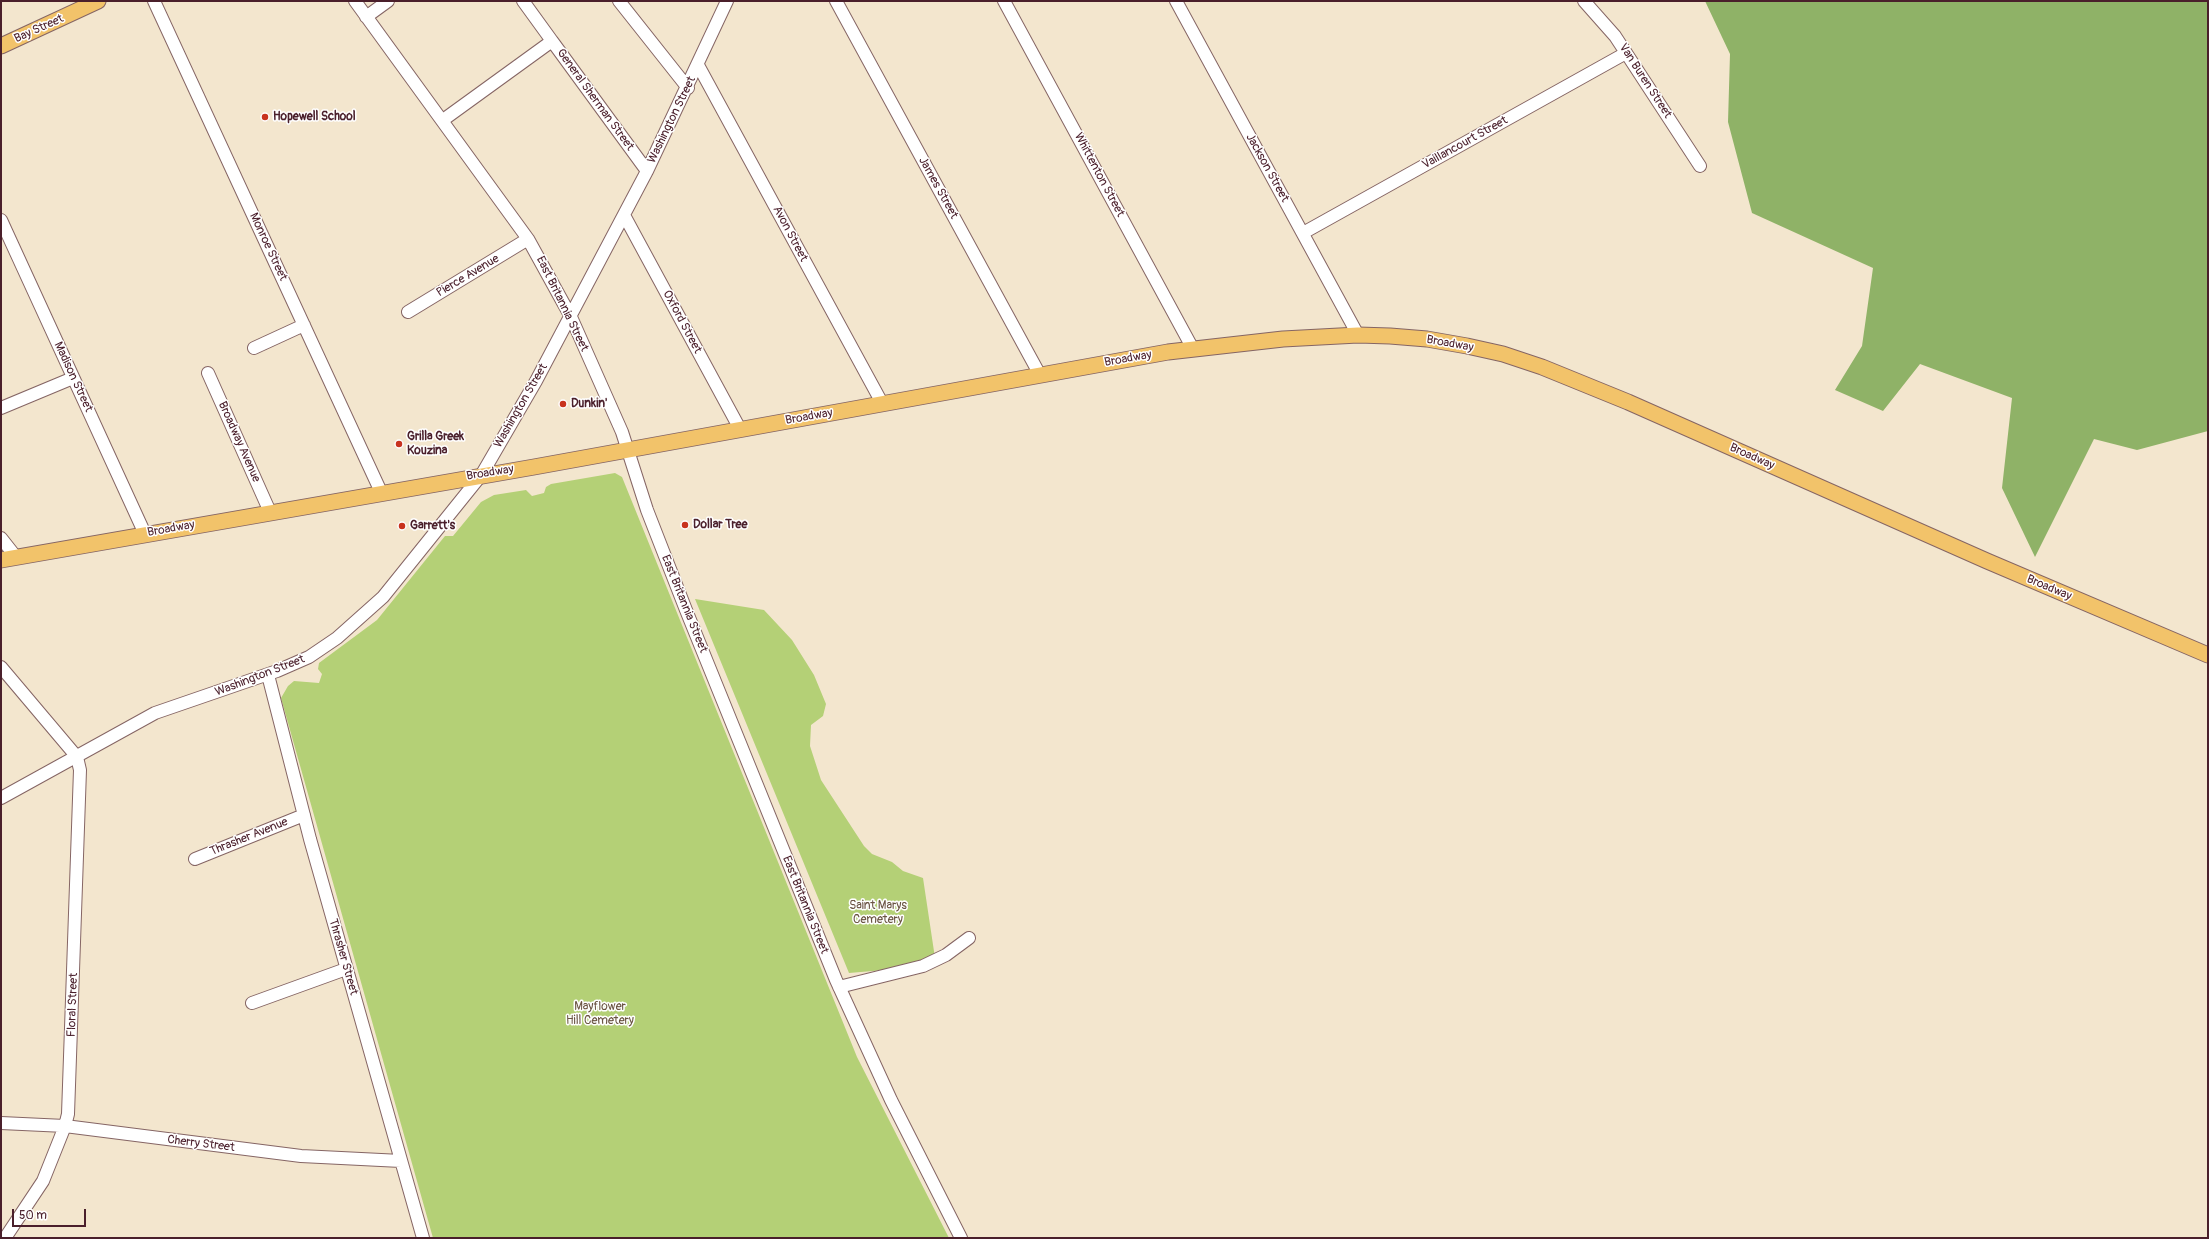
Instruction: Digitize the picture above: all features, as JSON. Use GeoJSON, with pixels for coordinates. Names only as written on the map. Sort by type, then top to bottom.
{"type":"FeatureCollection","features":[{"type":"Feature","properties":{"kind":"main road","name":"Bay Street"},"geometry":{"type":"LineString","coordinates":[[1,46],[98,1]]}},
{"type":"Feature","properties":{"kind":"main road","name":"Broadway"},"geometry":{"type":"LineString","coordinates":[[1,560],[1193,349],[1254,342],[1358,335],[1408,337],[1503,354],[1542,367],[1628,402],[1998,566],[2208,655]]}},
{"type":"Feature","properties":{"kind":"street","name":"Monroe Street"},"geometry":{"type":"LineString","coordinates":[[154,1],[381,492]]}},
{"type":"Feature","properties":{"kind":"street","name":"East Britannia Street"},"geometry":{"type":"LineString","coordinates":[[355,1],[443,120],[528,239],[571,317],[622,432],[647,510],[686,610],[839,987],[891,1100],[961,1238]]}},
{"type":"Feature","properties":{"kind":"street"},"geometry":{"type":"LineString","coordinates":[[366,17],[388,1]]}},
{"type":"Feature","properties":{"kind":"street"},"geometry":{"type":"LineString","coordinates":[[523,1],[552,41]]}},
{"type":"Feature","properties":{"kind":"street"},"geometry":{"type":"LineString","coordinates":[[619,1],[688,88]]}},
{"type":"Feature","properties":{"kind":"street","name":"Washington Street"},"geometry":{"type":"LineString","coordinates":[[1,798],[155,713],[268,675],[320,650],[346,631],[383,597],[482,474],[571,317],[647,171],[688,88],[727,1]]}},
{"type":"Feature","properties":{"kind":"street","name":"James Street"},"geometry":{"type":"LineString","coordinates":[[836,1],[1040,375]]}},
{"type":"Feature","properties":{"kind":"street","name":"Whittenton Street"},"geometry":{"type":"LineString","coordinates":[[1004,1],[1193,349]]}},
{"type":"Feature","properties":{"kind":"street","name":"Jackson Street"},"geometry":{"type":"LineString","coordinates":[[1176,1],[1358,335]]}},
{"type":"Feature","properties":{"kind":"street","name":"Van Buren Street"},"geometry":{"type":"LineString","coordinates":[[1584,1],[1608,28],[1626,53],[1700,166]]}},
{"type":"Feature","properties":{"kind":"street","name":"General Sherman Street"},"geometry":{"type":"LineString","coordinates":[[443,120],[552,41],[647,171]]}},
{"type":"Feature","properties":{"kind":"street","name":"Vaillancourt Street"},"geometry":{"type":"LineString","coordinates":[[1303,233],[1626,53]]}},
{"type":"Feature","properties":{"kind":"street","name":"Avon Street"},"geometry":{"type":"LineString","coordinates":[[698,65],[882,403]]}},
{"type":"Feature","properties":{"kind":"street","name":"Oxford Street"},"geometry":{"type":"LineString","coordinates":[[624,215],[740,429]]}},
{"type":"Feature","properties":{"kind":"street","name":"Madison Street"},"geometry":{"type":"LineString","coordinates":[[1,220],[145,534]]}},
{"type":"Feature","properties":{"kind":"street","name":"Pierce Avenue"},"geometry":{"type":"LineString","coordinates":[[408,312],[528,239]]}},
{"type":"Feature","properties":{"kind":"street"},"geometry":{"type":"LineString","coordinates":[[254,348],[304,325]]}},
{"type":"Feature","properties":{"kind":"street","name":"Broadway Avenue"},"geometry":{"type":"LineString","coordinates":[[208,373],[270,512]]}},
{"type":"Feature","properties":{"kind":"street"},"geometry":{"type":"LineString","coordinates":[[1,408],[73,378]]}},
{"type":"Feature","properties":{"kind":"street"},"geometry":{"type":"LineString","coordinates":[[1,538],[16,557]]}},
{"type":"Feature","properties":{"kind":"street"},"geometry":{"type":"LineString","coordinates":[[1,667],[77,757]]}},
{"type":"Feature","properties":{"kind":"street","name":"Thrasher Street"},"geometry":{"type":"LineString","coordinates":[[268,675],[346,969],[423,1238]]}},
{"type":"Feature","properties":{"kind":"street","name":"Floral Street"},"geometry":{"type":"LineString","coordinates":[[4,1238],[42,1181],[65,1126],[70,1090],[80,770],[77,757]]}},
{"type":"Feature","properties":{"kind":"street","name":"Thrasher Avenue"},"geometry":{"type":"LineString","coordinates":[[195,859],[304,815]]}},
{"type":"Feature","properties":{"kind":"street"},"geometry":{"type":"LineString","coordinates":[[839,987],[923,966],[946,955],[970,938]]}},
{"type":"Feature","properties":{"kind":"street"},"geometry":{"type":"LineString","coordinates":[[252,1003],[346,969]]}},
{"type":"Feature","properties":{"kind":"street","name":"Cherry Street"},"geometry":{"type":"LineString","coordinates":[[1,1123],[65,1126],[301,1156],[401,1161]]}},
{"type":"Feature","properties":{"kind":"green space"},"geometry":{"type":"Polygon","coordinates":[[[1705,1],[2208,1],[2208,431],[2137,450],[2094,439],[2035,557],[2002,488],[2012,398],[1920,364],[1883,411],[1835,390],[1862,346],[1873,268],[1752,213],[1728,122],[1730,54],[1705,1]]]}},
{"type":"Feature","properties":{"kind":"green space","name":"Mayflower Hill Cemetery"},"geometry":{"type":"Polygon","coordinates":[[[615,473],[622,477],[857,1057],[949,1238],[433,1238],[281,698],[288,686],[294,681],[319,683],[322,674],[318,669],[319,663],[377,620],[445,536],[453,536],[481,502],[494,495],[526,490],[532,496],[544,493],[546,487],[551,484],[615,473]]]}},
{"type":"Feature","properties":{"kind":"green space","name":"Saint Marys Cemetery"},"geometry":{"type":"Polygon","coordinates":[[[695,599],[764,610],[792,640],[814,675],[826,704],[823,716],[811,725],[810,746],[821,780],[864,846],[872,854],[892,862],[903,871],[923,878],[935,958],[908,968],[849,973],[695,599]]]}},
{"type":"Feature","properties":{"kind":"place","name":"Hopewell School"},"geometry":{"type":"Point","coordinates":[265,117]}},
{"type":"Feature","properties":{"kind":"place","name":"Dunkin'"},"geometry":{"type":"Point","coordinates":[563,404]}},
{"type":"Feature","properties":{"kind":"place","name":"Grilla Greek Kouzina"},"geometry":{"type":"Point","coordinates":[399,444]}},
{"type":"Feature","properties":{"kind":"place","name":"Dollar Tree"},"geometry":{"type":"Point","coordinates":[685,525]}},
{"type":"Feature","properties":{"kind":"place","name":"Garrett's"},"geometry":{"type":"Point","coordinates":[402,526]}}]}
